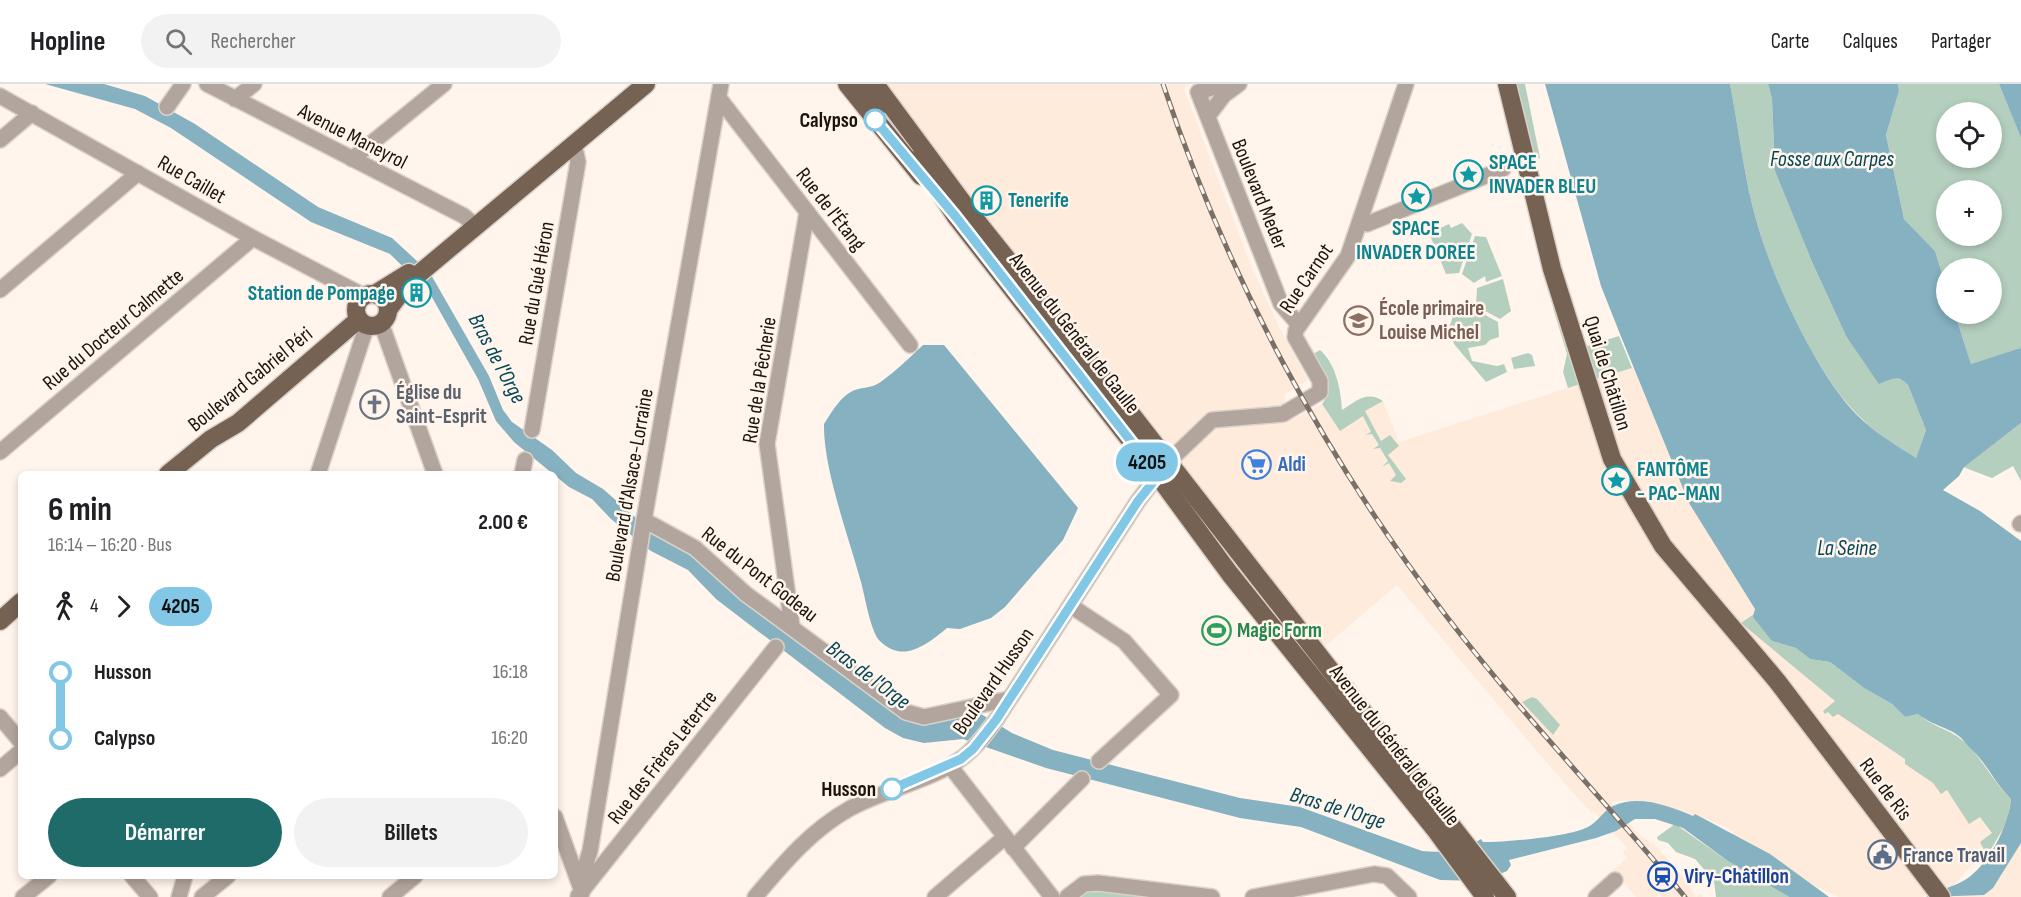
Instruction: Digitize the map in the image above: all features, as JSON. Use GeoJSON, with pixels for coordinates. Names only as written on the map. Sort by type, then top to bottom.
{"type":"FeatureCollection","features":[{"type":"Feature","properties":{"kind":"main road","name":"Boulevard Gabriel Péri"},"geometry":{"type":"LineString","coordinates":[[172,471],[211,439],[238,423],[374,320],[401,291],[411,276],[474,224],[490,204],[531,179],[645,84]]}},
{"type":"Feature","properties":{"kind":"main road","name":"Avenue du Général de Gaulle"},"geometry":{"type":"LineString","coordinates":[[847,84],[1162,469],[1452,842]]}},
{"type":"Feature","properties":{"kind":"main road","name":"Avenue du Général de Gaulle"},"geometry":{"type":"LineString","coordinates":[[860,84],[912,149],[975,219]]}},
{"type":"Feature","properties":{"kind":"main road","name":"Avenue du Général de Gaulle"},"geometry":{"type":"LineString","coordinates":[[875,84],[975,219],[1128,410],[1162,469]]}},
{"type":"Feature","properties":{"kind":"main road","name":"Quai de Châtillon"},"geometry":{"type":"LineString","coordinates":[[1507,84],[1552,268],[1612,459],[1663,546],[1743,639],[1840,765]]}},
{"type":"Feature","properties":{"kind":"main road","name":"Avenue du Général de Gaulle"},"geometry":{"type":"LineString","coordinates":[[912,149],[956,217]]}},
{"type":"Feature","properties":{"kind":"main road","name":"Boulevard Gabriel Péri"},"geometry":{"type":"LineString","coordinates":[[369,295],[411,276]]}},
{"type":"Feature","properties":{"kind":"main road"},"geometry":{"type":"LineString","coordinates":[[369,295],[386,302],[374,320],[356,309],[369,295]]}},
{"type":"Feature","properties":{"kind":"main road"},"geometry":{"type":"LineString","coordinates":[[0,615],[18,604]]}},
{"type":"Feature","properties":{"kind":"main road"},"geometry":{"type":"LineString","coordinates":[[0,621],[18,605]]}},
{"type":"Feature","properties":{"kind":"main road","name":"Rue de Ris"},"geometry":{"type":"LineString","coordinates":[[1840,765],[1938,894]]}},
{"type":"Feature","properties":{"kind":"main road"},"geometry":{"type":"LineString","coordinates":[[1452,842],[1492,878],[1507,897]]}},
{"type":"Feature","properties":{"kind":"main road"},"geometry":{"type":"LineString","coordinates":[[1452,842],[1480,890]]}},
{"type":"Feature","properties":{"kind":"street"},"geometry":{"type":"LineString","coordinates":[[167,107],[183,84]]}},
{"type":"Feature","properties":{"kind":"street","name":"Avenue Maneyrol"},"geometry":{"type":"LineString","coordinates":[[207,84],[474,224]]}},
{"type":"Feature","properties":{"kind":"street"},"geometry":{"type":"LineString","coordinates":[[235,99],[254,84]]}},
{"type":"Feature","properties":{"kind":"street"},"geometry":{"type":"LineString","coordinates":[[352,159],[444,84]]}},
{"type":"Feature","properties":{"kind":"street","name":"Boulevard Meder"},"geometry":{"type":"LineString","coordinates":[[1225,84],[1198,92],[1281,304],[1299,325]]}},
{"type":"Feature","properties":{"kind":"street"},"geometry":{"type":"LineString","coordinates":[[1208,116],[1224,95],[1239,84]]}},
{"type":"Feature","properties":{"kind":"street","name":"Rue Carnot"},"geometry":{"type":"LineString","coordinates":[[1162,469],[1212,420],[1283,414],[1320,392],[1320,381],[1295,337],[1299,325],[1339,273],[1361,222],[1406,84]]}},
{"type":"Feature","properties":{"kind":"street","name":"Rue de l'Étang"},"geometry":{"type":"LineString","coordinates":[[720,91],[807,212],[910,345]]}},
{"type":"Feature","properties":{"kind":"street","name":"Boulevard d'Alsace-Lorraine"},"geometry":{"type":"LineString","coordinates":[[581,896],[581,879],[590,850],[644,520],[720,91]]}},
{"type":"Feature","properties":{"kind":"street","name":"Rue Caillet"},"geometry":{"type":"LineString","coordinates":[[0,96],[253,238],[369,295]]}},
{"type":"Feature","properties":{"kind":"street"},"geometry":{"type":"LineString","coordinates":[[0,140],[32,113]]}},
{"type":"Feature","properties":{"kind":"street","name":"Rue du Gué Héron"},"geometry":{"type":"LineString","coordinates":[[532,430],[578,162],[578,151],[574,144]]}},
{"type":"Feature","properties":{"kind":"street"},"geometry":{"type":"LineString","coordinates":[[1361,222],[1367,224],[1503,169]]}},
{"type":"Feature","properties":{"kind":"street"},"geometry":{"type":"LineString","coordinates":[[0,290],[138,173]]}},
{"type":"Feature","properties":{"kind":"street","name":"Rue de la Pêcherie"},"geometry":{"type":"LineString","coordinates":[[792,626],[767,444],[807,212]]}},
{"type":"Feature","properties":{"kind":"street","name":"Rue du Docteur Calmette"},"geometry":{"type":"LineString","coordinates":[[0,452],[253,238]]}},
{"type":"Feature","properties":{"kind":"street"},"geometry":{"type":"LineString","coordinates":[[319,471],[374,320]]}},
{"type":"Feature","properties":{"kind":"street"},"geometry":{"type":"LineString","coordinates":[[374,320],[434,471]]}},
{"type":"Feature","properties":{"kind":"street","name":"Boulevard Husson"},"geometry":{"type":"LineString","coordinates":[[755,897],[791,855],[826,824],[870,798],[950,766],[973,749],[996,720],[1138,501],[1162,469]]}},
{"type":"Feature","properties":{"kind":"street","name":"Rue du Pont Godeau"},"geometry":{"type":"LineString","coordinates":[[644,520],[695,548],[746,594],[906,712],[924,717],[1009,699]]}},
{"type":"Feature","properties":{"kind":"street"},"geometry":{"type":"LineString","coordinates":[[1071,606],[1124,641],[1171,695],[1099,761]]}},
{"type":"Feature","properties":{"kind":"street","name":"Rue des Frères Letertre"},"geometry":{"type":"LineString","coordinates":[[581,896],[776,647]]}},
{"type":"Feature","properties":{"kind":"street"},"geometry":{"type":"LineString","coordinates":[[0,717],[18,738]]}},
{"type":"Feature","properties":{"kind":"street"},"geometry":{"type":"LineString","coordinates":[[0,769],[18,754]]}},
{"type":"Feature","properties":{"kind":"street"},"geometry":{"type":"LineString","coordinates":[[950,766],[1052,897]]}},
{"type":"Feature","properties":{"kind":"street"},"geometry":{"type":"LineString","coordinates":[[935,897],[1009,843],[1082,779]]}},
{"type":"Feature","properties":{"kind":"street"},"geometry":{"type":"LineString","coordinates":[[558,827],[581,896]]}},
{"type":"Feature","properties":{"kind":"street"},"geometry":{"type":"LineString","coordinates":[[1253,897],[1298,893],[1374,874],[1387,876],[1410,897]]}},
{"type":"Feature","properties":{"kind":"street"},"geometry":{"type":"LineString","coordinates":[[23,897],[45,879]]}},
{"type":"Feature","properties":{"kind":"street"},"geometry":{"type":"LineString","coordinates":[[135,879],[150,897]]}},
{"type":"Feature","properties":{"kind":"street"},"geometry":{"type":"LineString","coordinates":[[178,897],[185,879]]}},
{"type":"Feature","properties":{"kind":"street"},"geometry":{"type":"LineString","coordinates":[[202,897],[224,879]]}},
{"type":"Feature","properties":{"kind":"street"},"geometry":{"type":"LineString","coordinates":[[390,897],[412,879]]}},
{"type":"Feature","properties":{"kind":"street"},"geometry":{"type":"LineString","coordinates":[[1596,897],[1615,880]]}},
{"type":"Feature","properties":{"kind":"street"},"geometry":{"type":"LineString","coordinates":[[1067,897],[1084,884],[1098,884],[1212,897]]}},
{"type":"Feature","properties":{"kind":"shaded area"},"geometry":{"type":"Polygon","coordinates":[[[875,84],[1190,84],[1184,89],[1252,268],[1282,333],[1308,380],[1285,394],[1285,403],[1294,419],[1322,404],[1332,420],[1364,411],[1383,401],[1399,442],[1633,367],[1689,503],[1755,609],[1754,617],[2021,808],[1955,884],[1923,897],[1838,897],[1813,885],[1752,844],[1732,836],[1733,831],[1712,821],[1647,801],[1610,801],[1637,832],[1651,844],[1653,842],[1691,887],[1696,897],[1662,897],[1659,894],[1656,897],[1636,897],[1613,870],[1627,858],[1623,852],[1627,848],[1594,811],[1591,813],[1546,762],[1397,585],[1316,654],[875,84]]]}},
{"type":"Feature","properties":{"kind":"shaded area"},"geometry":{"type":"Polygon","coordinates":[[[2021,811],[2021,897],[1949,897],[1990,873],[2021,811]]]}},
{"type":"Feature","properties":{"kind":"green space"},"geometry":{"type":"Polygon","coordinates":[[[1515,84],[1525,84],[1540,158],[1533,160],[1515,84]]]}},
{"type":"Feature","properties":{"kind":"green space"},"geometry":{"type":"Polygon","coordinates":[[[1730,84],[1768,84],[1772,99],[1775,171],[1812,262],[1846,336],[1895,378],[1904,380],[1908,385],[1926,430],[1916,458],[1871,427],[1842,397],[1827,376],[1798,325],[1764,246],[1752,206],[1730,84]]]}},
{"type":"Feature","properties":{"kind":"green space"},"geometry":{"type":"Polygon","coordinates":[[[1898,84],[1999,84],[2021,138],[2021,348],[1971,364],[1958,324],[2002,324],[2002,258],[1937,258],[1935,251],[1904,219],[1886,135],[1899,91],[1898,84]]]}},
{"type":"Feature","properties":{"kind":"green space"},"geometry":{"type":"Polygon","coordinates":[[[1462,223],[1472,234],[1459,273],[1446,274],[1429,233],[1449,224],[1451,228],[1462,223]]]}},
{"type":"Feature","properties":{"kind":"green space"},"geometry":{"type":"Polygon","coordinates":[[[1475,236],[1486,237],[1502,276],[1486,282],[1485,276],[1474,283],[1462,274],[1475,236]]]}},
{"type":"Feature","properties":{"kind":"green space"},"geometry":{"type":"Polygon","coordinates":[[[1503,279],[1511,311],[1500,319],[1476,306],[1477,288],[1503,279]]]}},
{"type":"Feature","properties":{"kind":"green space"},"geometry":{"type":"Polygon","coordinates":[[[1556,307],[1580,384],[1568,388],[1563,372],[1567,354],[1553,308],[1556,307]]]}},
{"type":"Feature","properties":{"kind":"green space"},"geometry":{"type":"Polygon","coordinates":[[[1474,309],[1498,322],[1499,337],[1490,340],[1485,345],[1468,348],[1472,361],[1497,366],[1504,364],[1507,372],[1486,382],[1454,344],[1449,328],[1454,313],[1474,309]]]}},
{"type":"Feature","properties":{"kind":"green space"},"geometry":{"type":"Polygon","coordinates":[[[1619,336],[1632,368],[1595,379],[1584,347],[1619,336]]]}},
{"type":"Feature","properties":{"kind":"green space"},"geometry":{"type":"Polygon","coordinates":[[[1320,350],[1330,362],[1337,378],[1342,410],[1366,397],[1383,401],[1365,411],[1381,441],[1390,435],[1399,446],[1388,455],[1406,479],[1401,483],[1390,481],[1396,475],[1389,463],[1382,467],[1388,461],[1380,448],[1373,449],[1379,445],[1372,434],[1365,435],[1371,432],[1363,416],[1340,431],[1322,404],[1326,398],[1328,385],[1324,372],[1313,354],[1320,350]]]}},
{"type":"Feature","properties":{"kind":"green space"},"geometry":{"type":"Polygon","coordinates":[[[1528,353],[1532,355],[1535,366],[1514,369],[1511,358],[1528,353]]]}},
{"type":"Feature","properties":{"kind":"green space"},"geometry":{"type":"Polygon","coordinates":[[[2021,423],[2021,481],[2013,466],[1992,478],[1963,467],[2021,423]]]}},
{"type":"Feature","properties":{"kind":"green space"},"geometry":{"type":"Polygon","coordinates":[[[1754,614],[1772,641],[1796,648],[1810,659],[1830,662],[1864,688],[1892,704],[1905,717],[1918,714],[1957,736],[1969,747],[2011,799],[2007,822],[1987,856],[1980,842],[1992,833],[1980,817],[1969,824],[1947,790],[1941,794],[1933,783],[1905,764],[1905,759],[1838,714],[1833,717],[1828,712],[1825,714],[1823,711],[1835,701],[1741,623],[1754,614]]]}},
{"type":"Feature","properties":{"kind":"green space"},"geometry":{"type":"Polygon","coordinates":[[[1532,697],[1537,699],[1560,725],[1553,735],[1522,702],[1532,697]]]}},
{"type":"Feature","properties":{"kind":"green space"},"geometry":{"type":"Polygon","coordinates":[[[1675,824],[1728,861],[1789,897],[1716,897],[1714,881],[1695,859],[1676,852],[1668,843],[1658,840],[1657,837],[1675,824]]]}},
{"type":"Feature","properties":{"kind":"green space"},"geometry":{"type":"Polygon","coordinates":[[[1092,889],[1158,897],[1076,897],[1092,889]]]}},
{"type":"Feature","properties":{"kind":"water"},"geometry":{"type":"Polygon","coordinates":[[[45,84],[104,84],[145,96],[195,124],[318,207],[392,238],[430,273],[489,376],[503,410],[512,422],[552,450],[576,473],[603,489],[659,538],[693,556],[924,723],[981,714],[1012,733],[1053,750],[1240,798],[1300,807],[1422,851],[1453,850],[1481,839],[1483,842],[1507,841],[1567,834],[1588,827],[1613,806],[1633,801],[1654,803],[1693,816],[1695,814],[1770,854],[1829,897],[1789,897],[1728,861],[1683,828],[1655,819],[1635,819],[1616,831],[1596,838],[1509,860],[1511,865],[1507,871],[1483,881],[1440,880],[1301,827],[1240,818],[1046,768],[963,739],[924,743],[903,738],[885,728],[716,599],[688,570],[651,551],[611,519],[592,499],[569,487],[558,478],[558,471],[549,471],[514,442],[496,421],[478,379],[429,292],[390,254],[311,222],[171,128],[135,109],[45,84]]]}},
{"type":"Feature","properties":{"kind":"water","name":"La Seine"},"geometry":{"type":"Polygon","coordinates":[[[1545,84],[1730,84],[1752,206],[1764,246],[1798,324],[1826,375],[1857,415],[1878,433],[1916,458],[1926,430],[1908,385],[1898,379],[1879,384],[1846,336],[1812,262],[1775,171],[1772,99],[1768,84],[1898,84],[1899,91],[1886,135],[1904,219],[1935,251],[1937,258],[1936,324],[1958,324],[1971,364],[2021,348],[2021,423],[1964,467],[1959,476],[1943,490],[1980,511],[2021,541],[2021,843],[1993,888],[1984,895],[1926,897],[1965,880],[1982,865],[2002,832],[2011,799],[1980,758],[1959,736],[1918,714],[1905,717],[1892,704],[1864,688],[1830,662],[1810,659],[1796,648],[1772,641],[1753,617],[1755,609],[1689,503],[1601,286],[1545,84]]]}},
{"type":"Feature","properties":{"kind":"water"},"geometry":{"type":"Polygon","coordinates":[[[1999,84],[2021,84],[2021,138],[1999,84]]]}},
{"type":"Feature","properties":{"kind":"water"},"geometry":{"type":"Polygon","coordinates":[[[923,345],[944,345],[1078,508],[1063,540],[1005,607],[991,618],[960,629],[947,628],[922,646],[901,652],[881,642],[873,627],[832,482],[824,424],[837,404],[850,392],[879,383],[923,345]]]}},
{"type":"Feature","properties":{"kind":"railway"},"geometry":{"type":"LineString","coordinates":[[1163,84],[1217,226],[1249,295],[1320,429],[1360,493],[1402,556],[1447,617],[1535,724],[1685,897]]}},
{"type":"Feature","properties":{"kind":"bus line","name":"4205"},"geometry":{"type":"LineString","coordinates":[[875,120],[956,217],[1158,476],[1138,501],[996,720],[973,749],[950,766],[892,789]]}},
{"type":"Feature","properties":{"kind":"place","name":"Calypso"},"geometry":{"type":"Point","coordinates":[875,120]}},
{"type":"Feature","properties":{"kind":"place","name":"SPACE INVADER BLEU"},"geometry":{"type":"Point","coordinates":[1468,174]}},
{"type":"Feature","properties":{"kind":"place","name":"SPACE INVADER DOREE"},"geometry":{"type":"Point","coordinates":[1416,197]}},
{"type":"Feature","properties":{"kind":"place","name":"Tenerife"},"geometry":{"type":"Point","coordinates":[987,200]}},
{"type":"Feature","properties":{"kind":"place","name":"Station de Pompage"},"geometry":{"type":"Point","coordinates":[416,293]}},
{"type":"Feature","properties":{"kind":"place","name":"École primaire Louise Michel"},"geometry":{"type":"Point","coordinates":[1358,320]}},
{"type":"Feature","properties":{"kind":"place","name":"Église du Saint-Esprit"},"geometry":{"type":"Point","coordinates":[375,404]}},
{"type":"Feature","properties":{"kind":"place","name":"Aldi"},"geometry":{"type":"Point","coordinates":[1257,464]}},
{"type":"Feature","properties":{"kind":"place","name":"FANTÔME - PAC-MAN"},"geometry":{"type":"Point","coordinates":[1616,481]}},
{"type":"Feature","properties":{"kind":"place","name":"Magic Form"},"geometry":{"type":"Point","coordinates":[1216,630]}},
{"type":"Feature","properties":{"kind":"place","name":"Husson"},"geometry":{"type":"Point","coordinates":[892,789]}},
{"type":"Feature","properties":{"kind":"place","name":"France Travail"},"geometry":{"type":"Point","coordinates":[1882,855]}},
{"type":"Feature","properties":{"kind":"place","name":"Viry-Châtillon"},"geometry":{"type":"Point","coordinates":[1663,876]}},
{"type":"Feature","properties":{"kind":"water label","name":"Fosse aux Carpes"},"geometry":{"type":"Point","coordinates":[1832,158]}},
{"type":"Feature","properties":{"kind":"water label","name":"Bras de l'Orge"},"geometry":{"type":"Point","coordinates":[498,358]}},
{"type":"Feature","properties":{"kind":"water label","name":"Bras de l'Orge"},"geometry":{"type":"Point","coordinates":[869,674]}},
{"type":"Feature","properties":{"kind":"water label","name":"Bras de l'Orge"},"geometry":{"type":"Point","coordinates":[1338,807]}}]}
